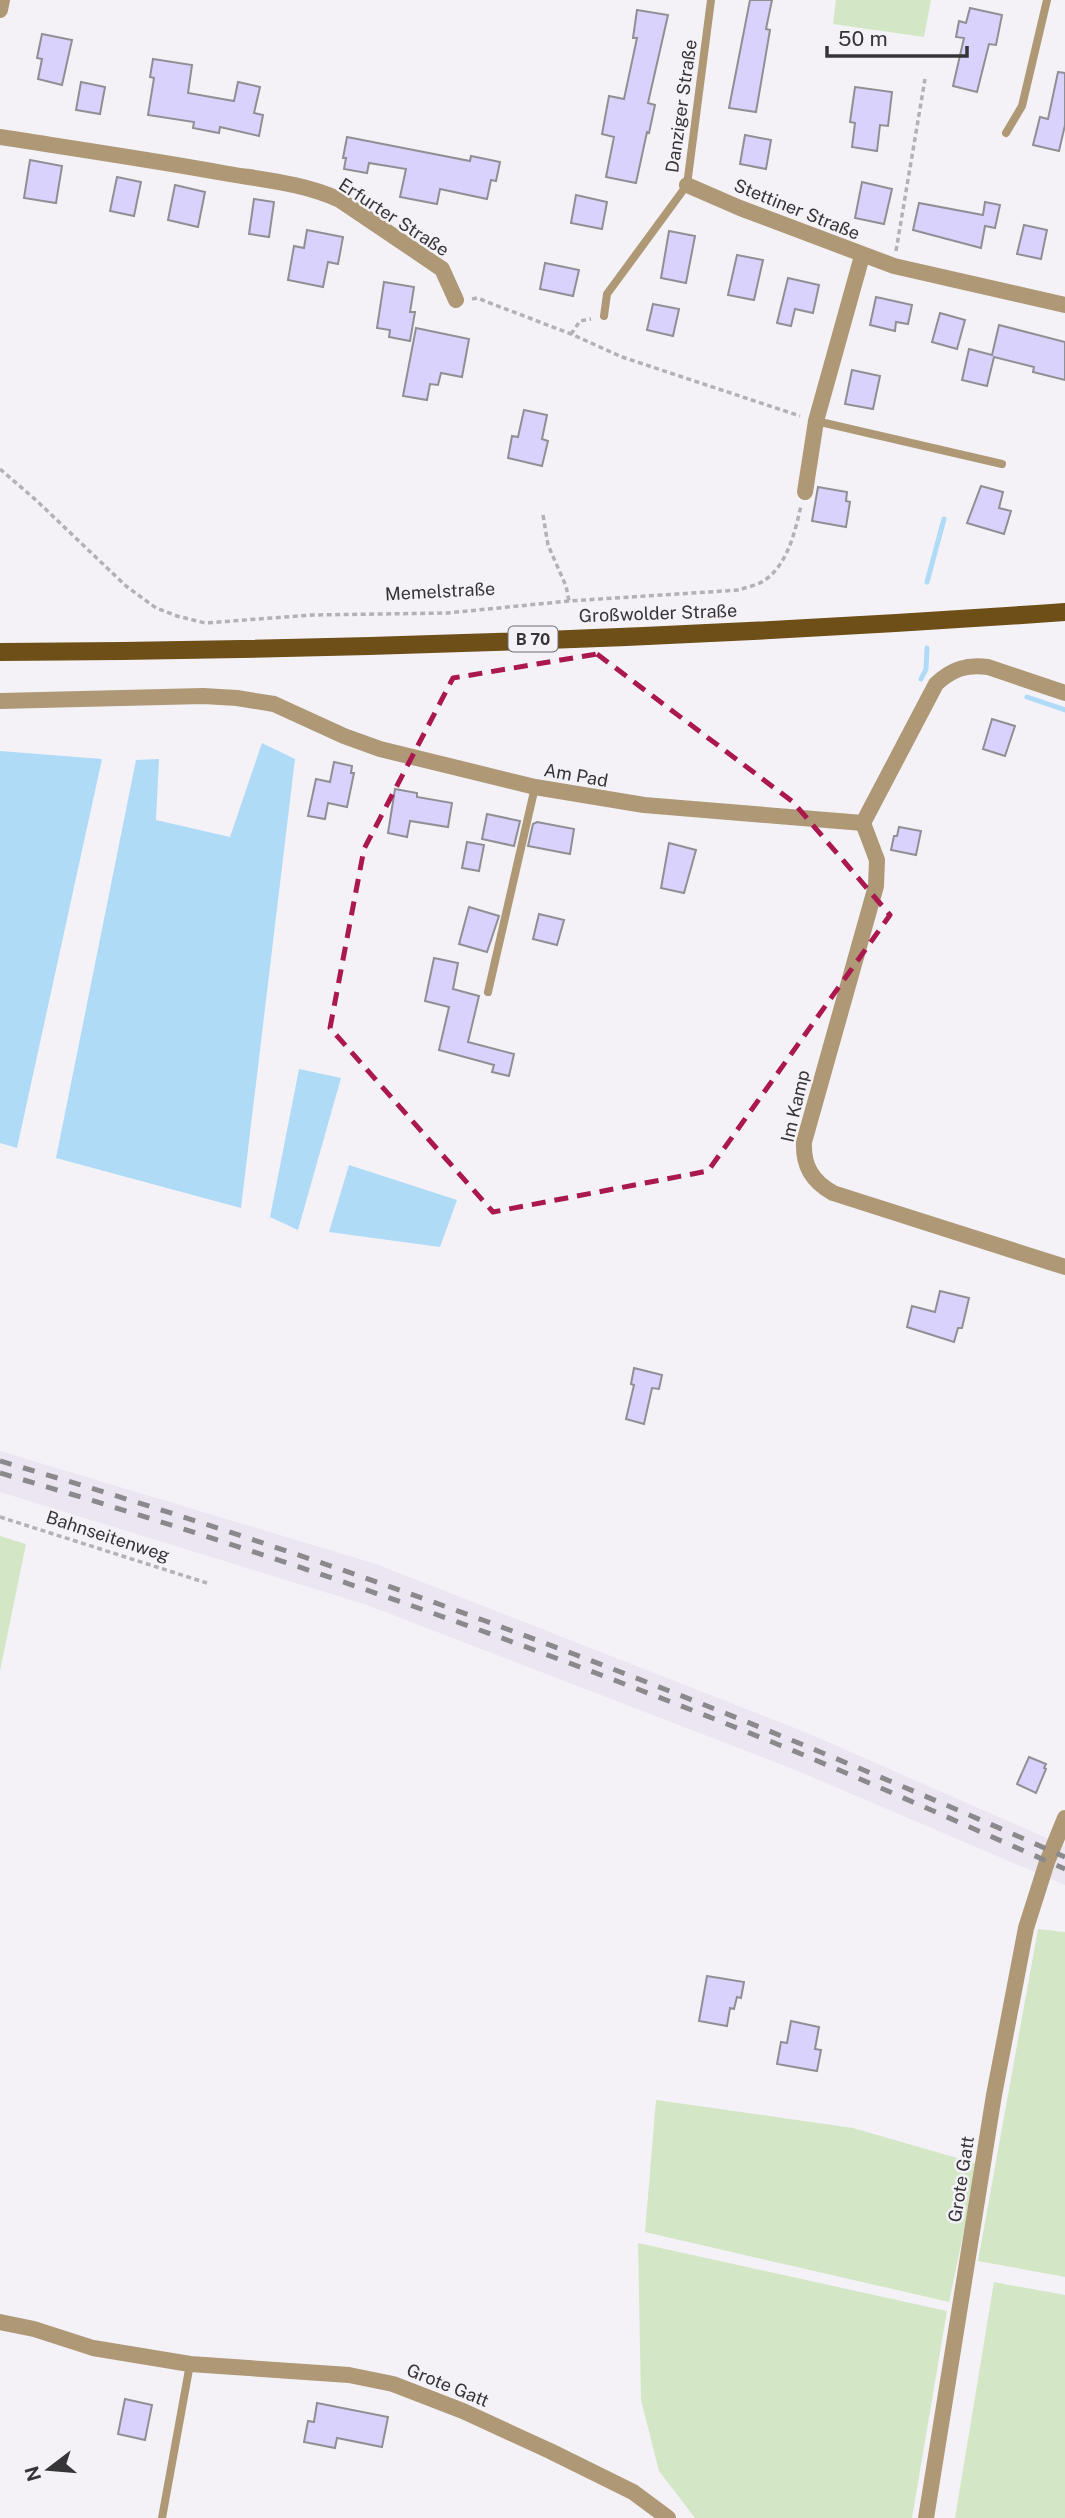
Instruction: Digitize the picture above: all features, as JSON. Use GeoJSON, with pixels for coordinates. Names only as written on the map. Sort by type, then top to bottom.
{"type":"FeatureCollection","features":[{"type":"Feature","properties":{"kind":"main road","name":"Großwolder Straße"},"geometry":{"type":"LineString","coordinates":[[0,652],[237,651],[738,631],[1065,612]]}},
{"type":"Feature","properties":{"kind":"street"},"geometry":{"type":"LineString","coordinates":[[0,10],[2,0]]}},
{"type":"Feature","properties":{"kind":"street","name":"Erfurter Straße"},"geometry":{"type":"LineString","coordinates":[[0,137],[179,165],[327,194],[442,269],[456,300]]}},
{"type":"Feature","properties":{"kind":"street","name":"Stettiner Straße"},"geometry":{"type":"LineString","coordinates":[[687,185],[894,267],[1065,306]]}},
{"type":"Feature","properties":{"kind":"street"},"geometry":{"type":"LineString","coordinates":[[805,492],[816,421],[862,256]]}},
{"type":"Feature","properties":{"kind":"street"},"geometry":{"type":"LineString","coordinates":[[863,823],[936,684],[947,674],[961,668],[988,667],[1065,693]]}},
{"type":"Feature","properties":{"kind":"street","name":"Am Pad"},"geometry":{"type":"LineString","coordinates":[[0,701],[202,696],[257,701],[285,709],[380,749],[535,787],[644,806],[863,823]]}},
{"type":"Feature","properties":{"kind":"street","name":"Im Kamp"},"geometry":{"type":"LineString","coordinates":[[863,823],[877,860],[876,886],[804,1142],[806,1166],[813,1179],[833,1194],[1065,1267]]}},
{"type":"Feature","properties":{"kind":"street","name":"Grote Gatt"},"geometry":{"type":"LineString","coordinates":[[926,2518],[957,2312],[1010,2007],[1026,1928],[1065,1818]]}},
{"type":"Feature","properties":{"kind":"street","name":"Grote Gatt"},"geometry":{"type":"LineString","coordinates":[[0,2322],[34,2329],[93,2348],[190,2364],[349,2375],[393,2384],[463,2411],[550,2451],[633,2492],[668,2518]]}},
{"type":"Feature","properties":{"kind":"lane","name":"Danziger Straße"},"geometry":{"type":"LineString","coordinates":[[604,316],[607,294],[687,185],[711,0]]}},
{"type":"Feature","properties":{"kind":"lane"},"geometry":{"type":"LineString","coordinates":[[1006,133],[1021,106],[1047,0]]}},
{"type":"Feature","properties":{"kind":"lane"},"geometry":{"type":"LineString","coordinates":[[816,421],[1002,464]]}},
{"type":"Feature","properties":{"kind":"lane"},"geometry":{"type":"LineString","coordinates":[[488,992],[535,787]]}},
{"type":"Feature","properties":{"kind":"lane"},"geometry":{"type":"LineString","coordinates":[[162,2518],[190,2364]]}},
{"type":"Feature","properties":{"kind":"path"},"geometry":{"type":"LineString","coordinates":[[894,267],[925,79]]}},
{"type":"Feature","properties":{"kind":"path"},"geometry":{"type":"LineString","coordinates":[[456,300],[477,298],[571,334],[621,357],[816,421]]}},
{"type":"Feature","properties":{"kind":"path"},"geometry":{"type":"LineString","coordinates":[[571,334],[580,321],[604,316]]}},
{"type":"Feature","properties":{"kind":"path","name":"Memelstraße"},"geometry":{"type":"LineString","coordinates":[[0,469],[126,586],[156,608],[205,623],[312,615],[447,613],[569,601],[739,590],[765,580],[779,564],[789,547],[805,492]]}},
{"type":"Feature","properties":{"kind":"path"},"geometry":{"type":"LineString","coordinates":[[543,515],[548,545],[566,586],[569,601]]}},
{"type":"Feature","properties":{"kind":"path","name":"Bahnseitenweg"},"geometry":{"type":"LineString","coordinates":[[0,1517],[207,1583]]}},
{"type":"Feature","properties":{"kind":"highlighted area"},"geometry":{"type":"Polygon","coordinates":[[[597,654],[793,802],[890,915],[708,1171],[493,1212],[330,1028],[364,849],[453,678],[597,654]]]}},
{"type":"Feature","properties":{"kind":"shaded area"},"geometry":{"type":"Polygon","coordinates":[[[0,1451],[376,1564],[805,1732],[1065,1846],[1065,1885],[793,1769],[367,1605],[0,1492],[0,1451]]]}},
{"type":"Feature","properties":{"kind":"green space"},"geometry":{"type":"Polygon","coordinates":[[[836,0],[931,0],[924,37],[833,24],[836,0]]]}},
{"type":"Feature","properties":{"kind":"green space"},"geometry":{"type":"Polygon","coordinates":[[[0,1536],[26,1544],[0,1671],[0,1536]]]}},
{"type":"Feature","properties":{"kind":"green space"},"geometry":{"type":"Polygon","coordinates":[[[1038,1929],[1065,1932],[1065,2277],[978,2261],[1038,1929]]]}},
{"type":"Feature","properties":{"kind":"green space"},"geometry":{"type":"Polygon","coordinates":[[[656,2100],[853,2128],[978,2164],[949,2302],[645,2232],[656,2100]]]}},
{"type":"Feature","properties":{"kind":"green space"},"geometry":{"type":"Polygon","coordinates":[[[638,2243],[947,2311],[912,2518],[695,2518],[659,2471],[641,2400],[638,2243]]]}},
{"type":"Feature","properties":{"kind":"green space"},"geometry":{"type":"Polygon","coordinates":[[[994,2282],[1065,2295],[1065,2518],[955,2518],[994,2282]]]}},
{"type":"Feature","properties":{"kind":"water"},"geometry":{"type":"Polygon","coordinates":[[[262,743],[295,759],[241,1208],[56,1158],[136,760],[159,759],[156,820],[230,837],[262,743]]]}},
{"type":"Feature","properties":{"kind":"water"},"geometry":{"type":"Polygon","coordinates":[[[0,751],[102,759],[17,1148],[0,1143],[0,751]]]}},
{"type":"Feature","properties":{"kind":"water"},"geometry":{"type":"Polygon","coordinates":[[[299,1069],[341,1078],[298,1230],[270,1217],[299,1069]]]}},
{"type":"Feature","properties":{"kind":"water"},"geometry":{"type":"Polygon","coordinates":[[[349,1165],[457,1200],[440,1247],[329,1232],[349,1165]]]}},
{"type":"Feature","properties":{"kind":"building"},"geometry":{"type":"Polygon","coordinates":[[[750,0],[772,0],[766,29],[770,30],[756,112],[729,108],[750,0]]]}},
{"type":"Feature","properties":{"kind":"building"},"geometry":{"type":"Polygon","coordinates":[[[970,8],[1002,15],[996,45],[989,44],[977,92],[953,86],[964,38],[956,37],[959,21],[966,23],[970,8]]]}},
{"type":"Feature","properties":{"kind":"building"},"geometry":{"type":"Polygon","coordinates":[[[637,10],[668,15],[648,103],[655,105],[636,183],[606,177],[614,137],[602,134],[609,96],[624,99],[637,38],[633,38],[637,10]]]}},
{"type":"Feature","properties":{"kind":"building"},"geometry":{"type":"Polygon","coordinates":[[[42,34],[72,40],[62,85],[38,79],[42,59],[37,58],[42,34]]]}},
{"type":"Feature","properties":{"kind":"building"},"geometry":{"type":"Polygon","coordinates":[[[153,59],[192,65],[188,93],[234,101],[238,82],[260,87],[254,113],[263,115],[259,136],[220,127],[219,133],[193,128],[194,122],[148,115],[154,78],[150,77],[153,59]]]}},
{"type":"Feature","properties":{"kind":"building"},"geometry":{"type":"Polygon","coordinates":[[[1058,72],[1065,73],[1065,125],[1059,151],[1033,145],[1040,117],[1048,119],[1058,72]]]}},
{"type":"Feature","properties":{"kind":"building"},"geometry":{"type":"Polygon","coordinates":[[[81,82],[105,87],[100,114],[76,110],[81,82]]]}},
{"type":"Feature","properties":{"kind":"building"},"geometry":{"type":"Polygon","coordinates":[[[855,87],[892,92],[888,126],[880,125],[877,151],[852,147],[855,123],[850,122],[855,87]]]}},
{"type":"Feature","properties":{"kind":"building"},"geometry":{"type":"Polygon","coordinates":[[[745,135],[771,140],[766,169],[740,164],[745,135]]]}},
{"type":"Feature","properties":{"kind":"building"},"geometry":{"type":"Polygon","coordinates":[[[347,137],[470,161],[471,156],[500,162],[496,181],[491,180],[487,199],[440,189],[437,204],[400,197],[406,169],[369,163],[367,173],[344,169],[347,137]]]}},
{"type":"Feature","properties":{"kind":"building"},"geometry":{"type":"Polygon","coordinates":[[[30,160],[62,166],[56,203],[24,198],[30,160]]]}},
{"type":"Feature","properties":{"kind":"building"},"geometry":{"type":"Polygon","coordinates":[[[117,177],[141,182],[134,216],[110,211],[117,177]]]}},
{"type":"Feature","properties":{"kind":"building"},"geometry":{"type":"Polygon","coordinates":[[[862,182],[892,189],[884,224],[855,218],[862,182]]]}},
{"type":"Feature","properties":{"kind":"building"},"geometry":{"type":"Polygon","coordinates":[[[175,185],[205,192],[198,227],[168,220],[175,185]]]}},
{"type":"Feature","properties":{"kind":"building"},"geometry":{"type":"Polygon","coordinates":[[[576,195],[607,202],[602,229],[571,223],[576,195]]]}},
{"type":"Feature","properties":{"kind":"building"},"geometry":{"type":"Polygon","coordinates":[[[254,199],[274,202],[269,237],[249,234],[254,199]]]}},
{"type":"Feature","properties":{"kind":"building"},"geometry":{"type":"Polygon","coordinates":[[[985,202],[1000,205],[995,228],[985,226],[981,248],[913,230],[919,203],[983,215],[985,202]]]}},
{"type":"Feature","properties":{"kind":"building"},"geometry":{"type":"Polygon","coordinates":[[[1024,225],[1047,230],[1041,259],[1017,254],[1024,225]]]}},
{"type":"Feature","properties":{"kind":"building"},"geometry":{"type":"Polygon","coordinates":[[[307,230],[343,237],[338,264],[328,262],[323,287],[288,280],[294,246],[304,248],[307,230]]]}},
{"type":"Feature","properties":{"kind":"building"},"geometry":{"type":"Polygon","coordinates":[[[669,231],[695,236],[686,283],[661,278],[669,231]]]}},
{"type":"Feature","properties":{"kind":"building"},"geometry":{"type":"Polygon","coordinates":[[[737,255],[763,260],[754,300],[728,295],[737,255]]]}},
{"type":"Feature","properties":{"kind":"building"},"geometry":{"type":"Polygon","coordinates":[[[545,263],[579,270],[573,296],[540,289],[545,263]]]}},
{"type":"Feature","properties":{"kind":"building"},"geometry":{"type":"Polygon","coordinates":[[[788,278],[819,285],[813,313],[795,309],[791,326],[777,323],[788,278]]]}},
{"type":"Feature","properties":{"kind":"building"},"geometry":{"type":"Polygon","coordinates":[[[384,282],[414,287],[410,312],[415,312],[410,341],[389,337],[390,330],[377,328],[384,282]]]}},
{"type":"Feature","properties":{"kind":"building"},"geometry":{"type":"Polygon","coordinates":[[[876,297],[912,305],[908,324],[896,322],[895,331],[870,325],[876,297]]]}},
{"type":"Feature","properties":{"kind":"building"},"geometry":{"type":"Polygon","coordinates":[[[653,304],[679,309],[673,336],[647,330],[653,304]]]}},
{"type":"Feature","properties":{"kind":"building"},"geometry":{"type":"Polygon","coordinates":[[[940,313],[965,320],[957,349],[932,342],[940,313]]]}},
{"type":"Feature","properties":{"kind":"building"},"geometry":{"type":"Polygon","coordinates":[[[999,325],[1065,342],[1065,380],[1033,372],[1034,367],[994,357],[987,386],[962,380],[969,349],[992,355],[999,325]]]}},
{"type":"Feature","properties":{"kind":"building"},"geometry":{"type":"Polygon","coordinates":[[[416,328],[469,339],[462,377],[441,373],[438,385],[430,384],[427,400],[403,396],[416,328]]]}},
{"type":"Feature","properties":{"kind":"building"},"geometry":{"type":"Polygon","coordinates":[[[852,370],[880,376],[873,409],[845,404],[852,370]]]}},
{"type":"Feature","properties":{"kind":"building"},"geometry":{"type":"Polygon","coordinates":[[[524,410],[547,415],[542,439],[548,441],[542,466],[508,458],[512,436],[518,437],[524,410]]]}},
{"type":"Feature","properties":{"kind":"building"},"geometry":{"type":"Polygon","coordinates":[[[981,486],[1003,492],[999,508],[1011,511],[1004,534],[967,523],[981,486]]]}},
{"type":"Feature","properties":{"kind":"building"},"geometry":{"type":"Polygon","coordinates":[[[818,487],[847,492],[846,501],[850,502],[846,527],[812,521],[818,487]]]}},
{"type":"Feature","properties":{"kind":"building"},"geometry":{"type":"Polygon","coordinates":[[[992,719],[1015,726],[1005,756],[983,749],[992,719]]]}},
{"type":"Feature","properties":{"kind":"building"},"geometry":{"type":"Polygon","coordinates":[[[334,762],[352,766],[351,773],[354,773],[347,807],[328,803],[325,819],[308,816],[316,779],[330,782],[334,762]]]}},
{"type":"Feature","properties":{"kind":"building"},"geometry":{"type":"Polygon","coordinates":[[[395,789],[417,793],[417,797],[452,803],[448,827],[410,821],[407,837],[388,833],[395,789]]]}},
{"type":"Feature","properties":{"kind":"building"},"geometry":{"type":"Polygon","coordinates":[[[487,814],[520,821],[514,846],[482,839],[487,814]]]}},
{"type":"Feature","properties":{"kind":"building"},"geometry":{"type":"Polygon","coordinates":[[[537,822],[574,829],[570,854],[528,846],[533,824],[537,822]]]}},
{"type":"Feature","properties":{"kind":"building"},"geometry":{"type":"Polygon","coordinates":[[[899,827],[921,831],[916,855],[891,850],[899,827]]]}},
{"type":"Feature","properties":{"kind":"building"},"geometry":{"type":"Polygon","coordinates":[[[467,842],[484,845],[479,871],[462,868],[467,842]]]}},
{"type":"Feature","properties":{"kind":"building"},"geometry":{"type":"Polygon","coordinates":[[[669,843],[696,850],[684,893],[661,888],[669,843]]]}},
{"type":"Feature","properties":{"kind":"building"},"geometry":{"type":"Polygon","coordinates":[[[469,907],[499,916],[487,952],[459,944],[469,907]]]}},
{"type":"Feature","properties":{"kind":"building"},"geometry":{"type":"Polygon","coordinates":[[[539,914],[564,920],[557,945],[533,939],[539,914]]]}},
{"type":"Feature","properties":{"kind":"building"},"geometry":{"type":"Polygon","coordinates":[[[434,958],[458,963],[453,989],[479,996],[468,1042],[514,1054],[509,1076],[492,1072],[494,1065],[439,1050],[449,1007],[425,1001],[434,958]]]}},
{"type":"Feature","properties":{"kind":"building"},"geometry":{"type":"Polygon","coordinates":[[[940,1291],[969,1298],[962,1328],[958,1328],[954,1342],[907,1327],[912,1306],[935,1312],[940,1291]]]}},
{"type":"Feature","properties":{"kind":"building"},"geometry":{"type":"Polygon","coordinates":[[[634,1368],[662,1375],[659,1389],[652,1388],[644,1424],[626,1419],[634,1385],[631,1384],[634,1368]]]}},
{"type":"Feature","properties":{"kind":"building"},"geometry":{"type":"Polygon","coordinates":[[[1029,1757],[1046,1764],[1036,1793],[1017,1784],[1029,1757]]]}},
{"type":"Feature","properties":{"kind":"building"},"geometry":{"type":"Polygon","coordinates":[[[707,1976],[744,1982],[741,1998],[737,1997],[734,2009],[730,2008],[727,2026],[699,2021],[707,1976]]]}},
{"type":"Feature","properties":{"kind":"building"},"geometry":{"type":"Polygon","coordinates":[[[791,2021],[819,2027],[815,2049],[821,2050],[817,2071],[777,2064],[781,2042],[787,2043],[791,2021]]]}},
{"type":"Feature","properties":{"kind":"building"},"geometry":{"type":"Polygon","coordinates":[[[125,2399],[152,2405],[145,2440],[118,2434],[125,2399]]]}},
{"type":"Feature","properties":{"kind":"building"},"geometry":{"type":"Polygon","coordinates":[[[317,2403],[388,2417],[382,2447],[337,2438],[335,2448],[304,2442],[308,2421],[314,2422],[317,2403]]]}},
{"type":"Feature","properties":{"kind":"waterway"},"geometry":{"type":"LineString","coordinates":[[927,582],[944,519]]}},
{"type":"Feature","properties":{"kind":"waterway"},"geometry":{"type":"LineString","coordinates":[[921,679],[926,669],[927,648]]}},
{"type":"Feature","properties":{"kind":"waterway"},"geometry":{"type":"LineString","coordinates":[[1027,697],[1065,710]]}},
{"type":"Feature","properties":{"kind":"railway"},"geometry":{"type":"LineString","coordinates":[[0,1461],[272,1546],[539,1641],[804,1745],[1065,1857]]}},
{"type":"Feature","properties":{"kind":"railway"},"geometry":{"type":"LineString","coordinates":[[0,1473],[295,1565],[489,1633],[777,1744],[1065,1869]]}}]}
